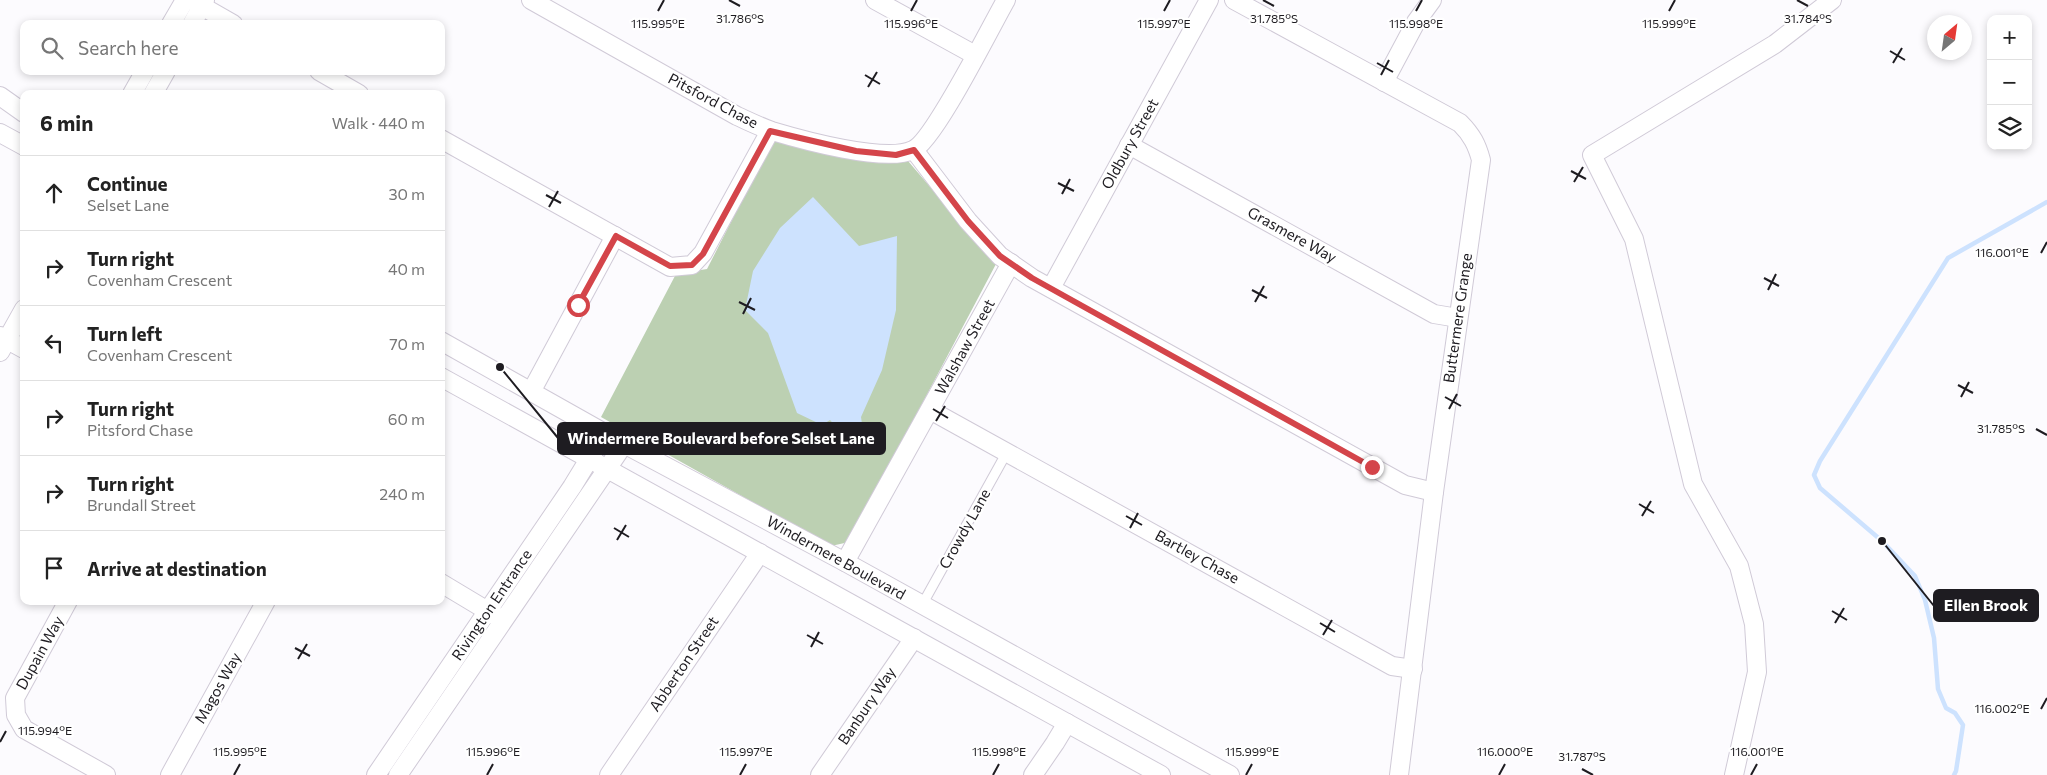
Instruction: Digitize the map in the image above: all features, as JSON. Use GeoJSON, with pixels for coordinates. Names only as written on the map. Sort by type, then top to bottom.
{"type":"FeatureCollection","features":[{"type":"Feature","properties":{"kind":"street"},"geometry":{"type":"LineString","coordinates":[[174,20],[184,0]]}},
{"type":"Feature","properties":{"kind":"street","name":"Pitsford Chase"},"geometry":{"type":"LineString","coordinates":[[531,0],[737,116],[770,131],[856,151],[896,155],[914,150]]}},
{"type":"Feature","properties":{"kind":"street"},"geometry":{"type":"LineString","coordinates":[[875,0],[975,55]]}},
{"type":"Feature","properties":{"kind":"street"},"geometry":{"type":"LineString","coordinates":[[1006,0],[934,128],[914,150],[968,221],[1000,256],[1051,288],[1406,485],[1434,492]]}},
{"type":"Feature","properties":{"kind":"street","name":"Oldbury Street"},"geometry":{"type":"LineString","coordinates":[[1051,288],[1209,0]]}},
{"type":"Feature","properties":{"kind":"street","name":"Buttermere Grange"},"geometry":{"type":"LineString","coordinates":[[1234,0],[1460,123],[1477,144],[1481,160],[1434,492],[1399,775]]}},
{"type":"Feature","properties":{"kind":"street"},"geometry":{"type":"LineString","coordinates":[[1384,82],[1416,22],[1432,0]]}},
{"type":"Feature","properties":{"kind":"street"},"geometry":{"type":"LineString","coordinates":[[1734,775],[1757,672],[1754,624],[1738,566],[1693,484],[1634,240],[1592,155],[1775,44],[1832,0]]}},
{"type":"Feature","properties":{"kind":"street"},"geometry":{"type":"LineString","coordinates":[[193,20],[199,2],[227,20]]}},
{"type":"Feature","properties":{"kind":"street"},"geometry":{"type":"LineString","coordinates":[[134,90],[144,75]]}},
{"type":"Feature","properties":{"kind":"street"},"geometry":{"type":"LineString","coordinates":[[155,90],[164,75]]}},
{"type":"Feature","properties":{"kind":"street"},"geometry":{"type":"LineString","coordinates":[[326,75],[352,90]]}},
{"type":"Feature","properties":{"kind":"street"},"geometry":{"type":"LineString","coordinates":[[0,96],[20,110]]}},
{"type":"Feature","properties":{"kind":"street"},"geometry":{"type":"LineString","coordinates":[[445,141],[670,266],[692,265],[703,254],[770,131]]}},
{"type":"Feature","properties":{"kind":"street"},"geometry":{"type":"LineString","coordinates":[[0,133],[20,144]]}},
{"type":"Feature","properties":{"kind":"street","name":"Grasmere Way"},"geometry":{"type":"LineString","coordinates":[[1129,145],[1434,314],[1458,318]]}},
{"type":"Feature","properties":{"kind":"street"},"geometry":{"type":"LineString","coordinates":[[531,392],[616,236]]}},
{"type":"Feature","properties":{"kind":"street","name":"Walshaw Street"},"geometry":{"type":"LineString","coordinates":[[845,562],[1011,264]]}},
{"type":"Feature","properties":{"kind":"street"},"geometry":{"type":"LineString","coordinates":[[20,315],[2,342],[20,348]]}},
{"type":"Feature","properties":{"kind":"street","name":"Windermere Boulevard"},"geometry":{"type":"LineString","coordinates":[[445,343],[624,444],[845,562],[1230,775]]}},
{"type":"Feature","properties":{"kind":"street"},"geometry":{"type":"LineString","coordinates":[[445,379],[1161,775]]}},
{"type":"Feature","properties":{"kind":"street","name":"Bartley Chase"},"geometry":{"type":"LineString","coordinates":[[930,410],[1392,666],[1413,669]]}},
{"type":"Feature","properties":{"kind":"street","name":"Rivington Entrance"},"geometry":{"type":"LineString","coordinates":[[376,775],[572,487],[605,433]]}},
{"type":"Feature","properties":{"kind":"street","name":"Rivington Entrance"},"geometry":{"type":"LineString","coordinates":[[398,775],[624,444]]}},
{"type":"Feature","properties":{"kind":"street","name":"Abberton Street"},"geometry":{"type":"LineString","coordinates":[[609,775],[760,553]]}},
{"type":"Feature","properties":{"kind":"street"},"geometry":{"type":"LineString","coordinates":[[445,585],[503,621]]}},
{"type":"Feature","properties":{"kind":"street","name":"Dupain Way"},"geometry":{"type":"LineString","coordinates":[[66,605],[15,698],[16,715],[24,729],[106,775]]}},
{"type":"Feature","properties":{"kind":"street","name":"Magos Way"},"geometry":{"type":"LineString","coordinates":[[170,775],[264,605]]}},
{"type":"Feature","properties":{"kind":"street","name":"Banbury Way"},"geometry":{"type":"LineString","coordinates":[[820,775],[914,638]]}},
{"type":"Feature","properties":{"kind":"street"},"geometry":{"type":"LineString","coordinates":[[1033,775],[1067,723]]}},
{"type":"Feature","properties":{"kind":"lane","name":"Crowdy Lane"},"geometry":{"type":"LineString","coordinates":[[922,605],[1007,452]]}},
{"type":"Feature","properties":{"kind":"green space"},"geometry":{"type":"Polygon","coordinates":[[[774,138],[864,160],[908,161],[996,264],[849,542],[831,546],[601,417],[676,274],[707,269],[774,138]]]}},
{"type":"Feature","properties":{"kind":"water"},"geometry":{"type":"Polygon","coordinates":[[[813,197],[859,246],[897,236],[896,310],[882,370],[861,417],[863,431],[844,435],[830,420],[822,425],[797,413],[768,333],[745,310],[753,271],[780,228],[813,197]]]}},
{"type":"Feature","properties":{"kind":"waterway"},"geometry":{"type":"LineString","coordinates":[[1954,775],[1963,725],[1955,713],[1946,708],[1938,689],[1934,638],[1925,600],[1915,576],[1882,541],[1820,488],[1814,475],[1820,461],[1948,258],[2047,202]]}},
{"type":"Feature","properties":{"kind":"place","name":"Windermere Boulevard before Selset Lane"},"geometry":{"type":"Point","coordinates":[500,367]}},
{"type":"Feature","properties":{"kind":"place","name":"Ellen Brook"},"geometry":{"type":"Point","coordinates":[1882,541]}},
{"type":"Feature","properties":{"kind":"route"},"geometry":{"type":"LineString","coordinates":[[578,305],[616,236],[670,266],[692,265],[703,254],[770,131],[856,151],[896,155],[914,150],[968,221],[1000,256],[1032,278],[1372,467]]}}]}
